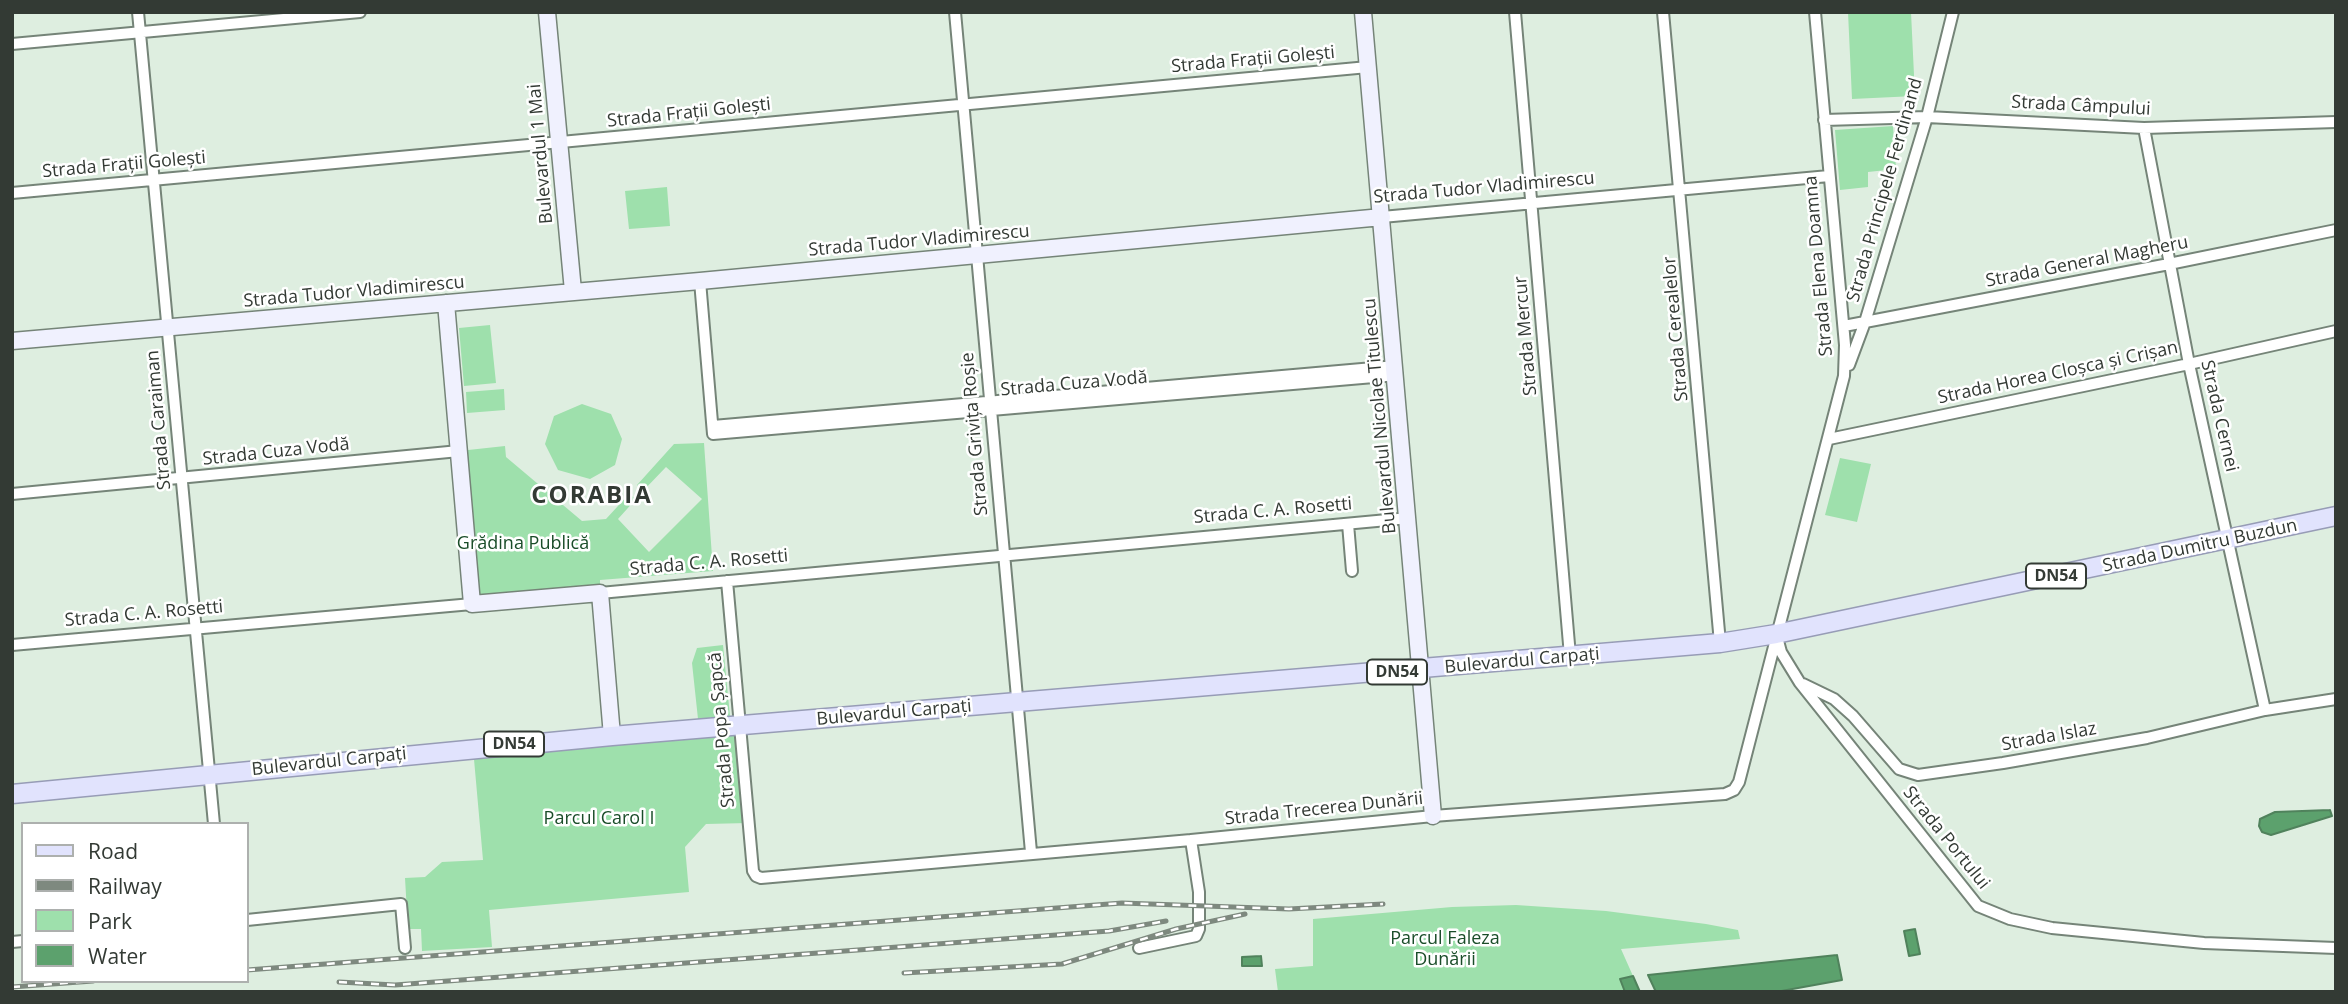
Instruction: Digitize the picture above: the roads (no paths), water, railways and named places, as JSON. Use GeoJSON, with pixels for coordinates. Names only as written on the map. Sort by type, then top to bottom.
{"type":"FeatureCollection","features":[{"type":"Feature","properties":{"kind":"main road","name":"Strada Dumitru Buzdun"},"geometry":{"type":"LineString","coordinates":[[1776,634],[2336,516]]}},
{"type":"Feature","properties":{"kind":"main road","name":"Bulevardul Carpați"},"geometry":{"type":"LineString","coordinates":[[12,794],[612,736],[1720,643],[1776,634]]}},
{"type":"Feature","properties":{"kind":"street","name":"Strada Caraiman"},"geometry":{"type":"LineString","coordinates":[[138,12],[214,822]]}},
{"type":"Feature","properties":{"kind":"street"},"geometry":{"type":"LineString","coordinates":[[12,44],[360,12]]}},
{"type":"Feature","properties":{"kind":"street","name":"Bulevardul 1 Mai"},"geometry":{"type":"LineString","coordinates":[[547,12],[573,291]]}},
{"type":"Feature","properties":{"kind":"street","name":"Strada Grivița Roșie"},"geometry":{"type":"LineString","coordinates":[[955,12],[1031,852]]}},
{"type":"Feature","properties":{"kind":"street","name":"Bulevardul Nicolae Titulescu"},"geometry":{"type":"LineString","coordinates":[[1363,12],[1433,816]]}},
{"type":"Feature","properties":{"kind":"street","name":"Strada Mercur"},"geometry":{"type":"LineString","coordinates":[[1515,12],[1570,656]]}},
{"type":"Feature","properties":{"kind":"street","name":"Strada Cerealelor"},"geometry":{"type":"LineString","coordinates":[[1663,12],[1720,643]]}},
{"type":"Feature","properties":{"kind":"street","name":"Strada Elena Doamna"},"geometry":{"type":"LineString","coordinates":[[1776,634],[1844,376],[1844,326],[1815,12]]}},
{"type":"Feature","properties":{"kind":"street","name":"Strada Principele Ferdinand"},"geometry":{"type":"LineString","coordinates":[[1844,376],[1865,321],[1927,117],[1953,12]]}},
{"type":"Feature","properties":{"kind":"street","name":"Strada Frații Golești"},"geometry":{"type":"LineString","coordinates":[[12,193],[559,144],[1368,66]]}},
{"type":"Feature","properties":{"kind":"street","name":"Strada Câmpului"},"geometry":{"type":"LineString","coordinates":[[1824,120],[1927,117],[2144,128],[2336,122]]}},
{"type":"Feature","properties":{"kind":"street","name":"Strada Cernei"},"geometry":{"type":"LineString","coordinates":[[2144,128],[2168,264],[2265,710]]}},
{"type":"Feature","properties":{"kind":"street","name":"Strada Tudor Vladimirescu"},"geometry":{"type":"LineString","coordinates":[[12,341],[700,281],[1829,176]]}},
{"type":"Feature","properties":{"kind":"street","name":"Strada General Magheru"},"geometry":{"type":"LineString","coordinates":[[1844,326],[2336,230]]}},
{"type":"Feature","properties":{"kind":"street","name":"Strada Cuza Vodă"},"geometry":{"type":"LineString","coordinates":[[700,281],[713,430],[1396,370]]}},
{"type":"Feature","properties":{"kind":"street"},"geometry":{"type":"LineString","coordinates":[[446,303],[472,604]]}},
{"type":"Feature","properties":{"kind":"street","name":"Strada Horea Cloșca și Crișan"},"geometry":{"type":"LineString","coordinates":[[1829,439],[2336,331]]}},
{"type":"Feature","properties":{"kind":"street","name":"Strada Cuza Vodă"},"geometry":{"type":"LineString","coordinates":[[12,494],[459,451]]}},
{"type":"Feature","properties":{"kind":"street","name":"Strada C. A. Rosetti"},"geometry":{"type":"LineString","coordinates":[[12,646],[1409,518]]}},
{"type":"Feature","properties":{"kind":"street"},"geometry":{"type":"LineString","coordinates":[[1348,524],[1352,571]]}},
{"type":"Feature","properties":{"kind":"street","name":"Strada Popa Șapcă"},"geometry":{"type":"LineString","coordinates":[[727,581],[752,871],[756,876]]}},
{"type":"Feature","properties":{"kind":"street"},"geometry":{"type":"LineString","coordinates":[[600,593],[612,736]]}},
{"type":"Feature","properties":{"kind":"street","name":"Strada Portului"},"geometry":{"type":"LineString","coordinates":[[1776,634],[1781,652],[1800,683],[1978,906],[2010,919],[2052,928],[2204,943],[2336,948]]}},
{"type":"Feature","properties":{"kind":"street","name":"Strada Trecerea Dunării"},"geometry":{"type":"LineString","coordinates":[[756,876],[761,878],[832,872],[1433,816],[1725,794],[1734,790],[1739,782],[1776,634]]}},
{"type":"Feature","properties":{"kind":"street","name":"Strada Islaz"},"geometry":{"type":"LineString","coordinates":[[1800,683],[1834,699],[1853,716],[1899,769],[1918,775],[2147,738],[2265,710],[2336,699]]}},
{"type":"Feature","properties":{"kind":"street"},"geometry":{"type":"LineString","coordinates":[[1139,948],[1196,936],[1199,929],[1199,892],[1191,840]]}},
{"type":"Feature","properties":{"kind":"street"},"geometry":{"type":"LineString","coordinates":[[248,920],[401,904],[405,947]]}},
{"type":"Feature","properties":{"kind":"water"},"geometry":{"type":"Polygon","coordinates":[[[2330,810],[2332,816],[2271,835],[2262,832],[2259,826],[2260,819],[2275,812],[2330,810]]]}},
{"type":"Feature","properties":{"kind":"water"},"geometry":{"type":"Polygon","coordinates":[[[1915,929],[1920,954],[1909,956],[1904,931],[1915,929]]]}},
{"type":"Feature","properties":{"kind":"water"},"geometry":{"type":"Polygon","coordinates":[[[1837,955],[1842,980],[1776,992],[1656,992],[1648,975],[1837,955]]]}},
{"type":"Feature","properties":{"kind":"water"},"geometry":{"type":"Polygon","coordinates":[[[1261,956],[1262,966],[1242,966],[1242,957],[1261,956]]]}},
{"type":"Feature","properties":{"kind":"water"},"geometry":{"type":"Polygon","coordinates":[[[1633,976],[1640,992],[1625,992],[1620,979],[1633,976]]]}},
{"type":"Feature","properties":{"kind":"railway"},"geometry":{"type":"LineString","coordinates":[[248,970],[1122,903],[1289,909],[1383,904]]}},
{"type":"Feature","properties":{"kind":"railway"},"geometry":{"type":"LineString","coordinates":[[904,973],[1062,964],[1176,929],[1245,914]]}},
{"type":"Feature","properties":{"kind":"railway"},"geometry":{"type":"LineString","coordinates":[[339,982],[395,985],[1109,931],[1166,921]]}},
{"type":"Feature","properties":{"kind":"railway"},"geometry":{"type":"LineString","coordinates":[[12,987],[66,983]]}},
{"type":"Feature","properties":{"kind":"district","name":"CORABIA"},"geometry":{"type":"Point","coordinates":[592,496]}},
{"type":"Feature","properties":{"kind":"park label","name":"Grădina Publică"},"geometry":{"type":"Point","coordinates":[523,544]}},
{"type":"Feature","properties":{"kind":"park label","name":"Parcul Carol I"},"geometry":{"type":"Point","coordinates":[599,819]}},
{"type":"Feature","properties":{"kind":"park label","name":"Parcul Faleza Dunării"},"geometry":{"type":"Point","coordinates":[1445,949]}}]}
